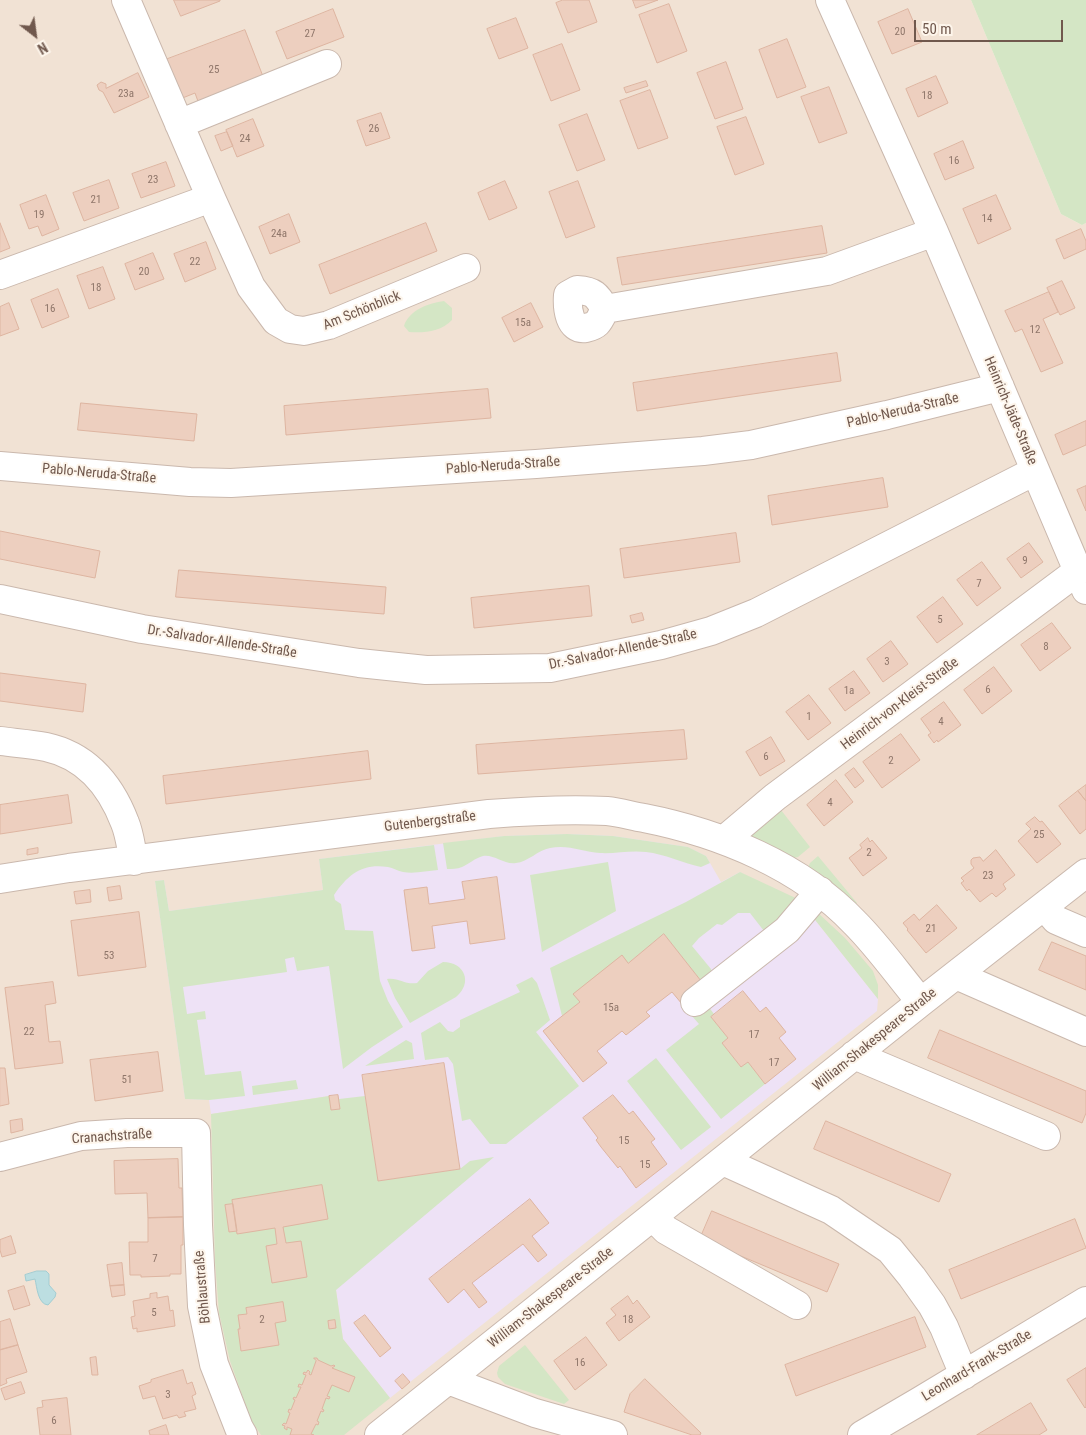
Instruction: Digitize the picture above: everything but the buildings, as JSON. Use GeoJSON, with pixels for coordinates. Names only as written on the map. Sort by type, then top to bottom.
{"type":"FeatureCollection","features":[{"type":"Feature","properties":{"kind":"street","name":"Am Schönblick"},"geometry":{"type":"LineString","coordinates":[[126,0],[251,287],[276,321],[290,329],[304,330],[330,325],[466,268]]}},
{"type":"Feature","properties":{"kind":"street","name":"Heinrich-Jäde-Straße"},"geometry":{"type":"LineString","coordinates":[[830,0],[934,232],[1082,580]]}},
{"type":"Feature","properties":{"kind":"street"},"geometry":{"type":"LineString","coordinates":[[179,124],[327,64]]}},
{"type":"Feature","properties":{"kind":"street"},"geometry":{"type":"LineString","coordinates":[[0,276],[211,198]]}},
{"type":"Feature","properties":{"kind":"street"},"geometry":{"type":"LineString","coordinates":[[605,309],[827,271],[934,232]]}},
{"type":"Feature","properties":{"kind":"street","name":"Pablo-Neruda-Straße"},"geometry":{"type":"LineString","coordinates":[[0,466],[190,482],[231,483],[536,464],[703,451],[751,446],[1000,387]]}},
{"type":"Feature","properties":{"kind":"street","name":"Dr.-Salvador-Allende-Straße"},"geometry":{"type":"LineString","coordinates":[[0,599],[142,629],[359,663],[426,670],[550,668],[661,645],[710,631],[756,613],[1035,471]]}},
{"type":"Feature","properties":{"kind":"street","name":"Heinrich-von-Kleist-Straße"},"geometry":{"type":"LineString","coordinates":[[724,840],[783,791],[1082,580]]}},
{"type":"Feature","properties":{"kind":"street"},"geometry":{"type":"LineString","coordinates":[[0,741],[47,747],[65,753],[82,762],[101,779],[115,800],[126,825],[134,861]]}},
{"type":"Feature","properties":{"kind":"street","name":"Gutenbergstraße"},"geometry":{"type":"LineString","coordinates":[[0,879],[69,868],[489,814],[540,810],[608,811],[670,823],[724,840],[752,851],[791,873],[820,892],[855,922],[921,1002]]}},
{"type":"Feature","properties":{"kind":"street","name":"William-Shakespeare-Straße"},"geometry":{"type":"LineString","coordinates":[[379,1435],[921,1002],[1086,873]]}},
{"type":"Feature","properties":{"kind":"street"},"geometry":{"type":"LineString","coordinates":[[695,1002],[787,930],[820,892]]}},
{"type":"Feature","properties":{"kind":"street"},"geometry":{"type":"LineString","coordinates":[[1044,906],[1056,920],[1086,933]]}},
{"type":"Feature","properties":{"kind":"street"},"geometry":{"type":"LineString","coordinates":[[956,975],[1086,1032]]}},
{"type":"Feature","properties":{"kind":"street"},"geometry":{"type":"LineString","coordinates":[[854,1056],[1046,1136]]}},
{"type":"Feature","properties":{"kind":"street","name":"Cranachstraße"},"geometry":{"type":"LineString","coordinates":[[0,1157],[81,1136],[127,1133],[196,1133]]}},
{"type":"Feature","properties":{"kind":"street","name":"Böhlaustraße"},"geometry":{"type":"LineString","coordinates":[[196,1133],[202,1306],[214,1364],[243,1435]]}},
{"type":"Feature","properties":{"kind":"street"},"geometry":{"type":"LineString","coordinates":[[723,1161],[831,1210],[890,1250],[907,1269],[932,1305],[944,1327],[964,1375]]}},
{"type":"Feature","properties":{"kind":"street"},"geometry":{"type":"LineString","coordinates":[[653,1217],[666,1230],[797,1305]]}},
{"type":"Feature","properties":{"kind":"street","name":"Leonhard-Frank-Straße"},"geometry":{"type":"LineString","coordinates":[[867,1434],[1086,1300]]}},
{"type":"Feature","properties":{"kind":"street"},"geometry":{"type":"LineString","coordinates":[[448,1380],[535,1413],[613,1435]]}},
{"type":"Feature","properties":{"kind":"shaded area"},"geometry":{"type":"Polygon","coordinates":[[[0,0],[971,0],[1061,214],[1082,225],[1086,223],[1086,1435],[0,1435],[0,0]]]}},
{"type":"Feature","properties":{"kind":"shaded area"},"geometry":{"type":"Polygon","coordinates":[[[567,834],[613,836],[688,847],[706,856],[721,882],[740,872],[812,916],[878,999],[877,1011],[390,1398],[343,1339],[336,1290],[329,1096],[211,1114],[209,1100],[185,1099],[155,881],[164,880],[169,911],[323,890],[319,859],[504,836],[567,834]]]}},
{"type":"Feature","properties":{"kind":"green space"},"geometry":{"type":"Polygon","coordinates":[[[971,0],[1086,0],[1086,223],[1082,225],[1061,214],[971,0]]]}},
{"type":"Feature","properties":{"kind":"green space"},"geometry":{"type":"Polygon","coordinates":[[[444,301],[452,308],[452,320],[448,324],[426,332],[409,332],[404,326],[410,316],[420,308],[444,301]]]}},
{"type":"Feature","properties":{"kind":"green space"},"geometry":{"type":"Polygon","coordinates":[[[777,805],[810,847],[798,857],[793,858],[751,839],[750,830],[777,805]]]}},
{"type":"Feature","properties":{"kind":"green space"},"geometry":{"type":"Polygon","coordinates":[[[567,834],[613,836],[688,847],[706,856],[710,863],[701,867],[646,852],[600,853],[557,847],[541,851],[520,862],[512,863],[483,856],[462,867],[447,869],[443,843],[504,836],[567,834]]]}},
{"type":"Feature","properties":{"kind":"green space"},"geometry":{"type":"Polygon","coordinates":[[[434,845],[438,870],[407,873],[388,867],[371,867],[351,876],[334,895],[335,900],[341,904],[345,930],[373,931],[380,981],[388,1001],[403,1027],[343,1069],[329,966],[297,971],[294,957],[285,959],[287,972],[183,987],[187,1014],[205,1011],[206,1019],[197,1020],[205,1075],[241,1071],[245,1096],[209,1100],[185,1099],[155,881],[164,880],[169,911],[323,890],[319,859],[434,845]]]}},
{"type":"Feature","properties":{"kind":"green space"},"geometry":{"type":"Polygon","coordinates":[[[818,856],[857,903],[855,906],[807,869],[810,863],[818,856]]]}},
{"type":"Feature","properties":{"kind":"green space"},"geometry":{"type":"Polygon","coordinates":[[[608,862],[616,911],[542,952],[530,875],[608,862]]]}},
{"type":"Feature","properties":{"kind":"green space"},"geometry":{"type":"Polygon","coordinates":[[[740,872],[802,901],[764,931],[750,913],[738,913],[722,925],[717,924],[699,938],[692,946],[711,969],[712,978],[705,986],[664,934],[628,963],[574,994],[580,1002],[562,1016],[550,968],[686,902],[740,872]]]}},
{"type":"Feature","properties":{"kind":"green space"},"geometry":{"type":"Polygon","coordinates":[[[818,913],[845,938],[873,971],[878,985],[878,999],[812,916],[818,913]]]}},
{"type":"Feature","properties":{"kind":"green space"},"geometry":{"type":"Polygon","coordinates":[[[443,962],[451,963],[461,969],[464,974],[464,986],[456,997],[410,1023],[395,998],[387,979],[417,983],[428,971],[443,962]]]}},
{"type":"Feature","properties":{"kind":"green space"},"geometry":{"type":"Polygon","coordinates":[[[532,977],[537,983],[550,1020],[536,1032],[579,1086],[506,1144],[490,1144],[470,1119],[462,1121],[453,1064],[448,1057],[425,1060],[421,1033],[440,1022],[448,1031],[453,1032],[460,1027],[460,1020],[520,992],[516,985],[532,977]]]}},
{"type":"Feature","properties":{"kind":"green space"},"geometry":{"type":"Polygon","coordinates":[[[705,1002],[714,1014],[711,1017],[728,1038],[722,1043],[741,1067],[748,1062],[765,1084],[721,1119],[666,1050],[699,1024],[692,1016],[704,1007],[705,1002]]]}},
{"type":"Feature","properties":{"kind":"green space"},"geometry":{"type":"Polygon","coordinates":[[[406,1040],[412,1043],[414,1059],[365,1066],[406,1040]]]}},
{"type":"Feature","properties":{"kind":"green space"},"geometry":{"type":"Polygon","coordinates":[[[656,1058],[711,1127],[681,1150],[627,1081],[656,1058]]]}},
{"type":"Feature","properties":{"kind":"green space"},"geometry":{"type":"Polygon","coordinates":[[[296,1080],[298,1089],[253,1095],[252,1086],[296,1080]]]}},
{"type":"Feature","properties":{"kind":"green space"},"geometry":{"type":"Polygon","coordinates":[[[329,1096],[332,1110],[340,1109],[339,1099],[365,1096],[378,1181],[460,1169],[470,1161],[494,1157],[336,1290],[343,1339],[390,1398],[344,1435],[261,1435],[251,1420],[230,1361],[219,1313],[215,1262],[211,1114],[329,1096]]]}},
{"type":"Feature","properties":{"kind":"green space"},"geometry":{"type":"Polygon","coordinates":[[[525,1345],[569,1400],[564,1404],[505,1384],[498,1377],[499,1366],[525,1345]]]}},
{"type":"Feature","properties":{"kind":"water"},"geometry":{"type":"Polygon","coordinates":[[[37,1271],[46,1271],[49,1274],[49,1285],[56,1293],[48,1305],[40,1299],[35,1279],[26,1281],[25,1275],[37,1271]]]}}]}
